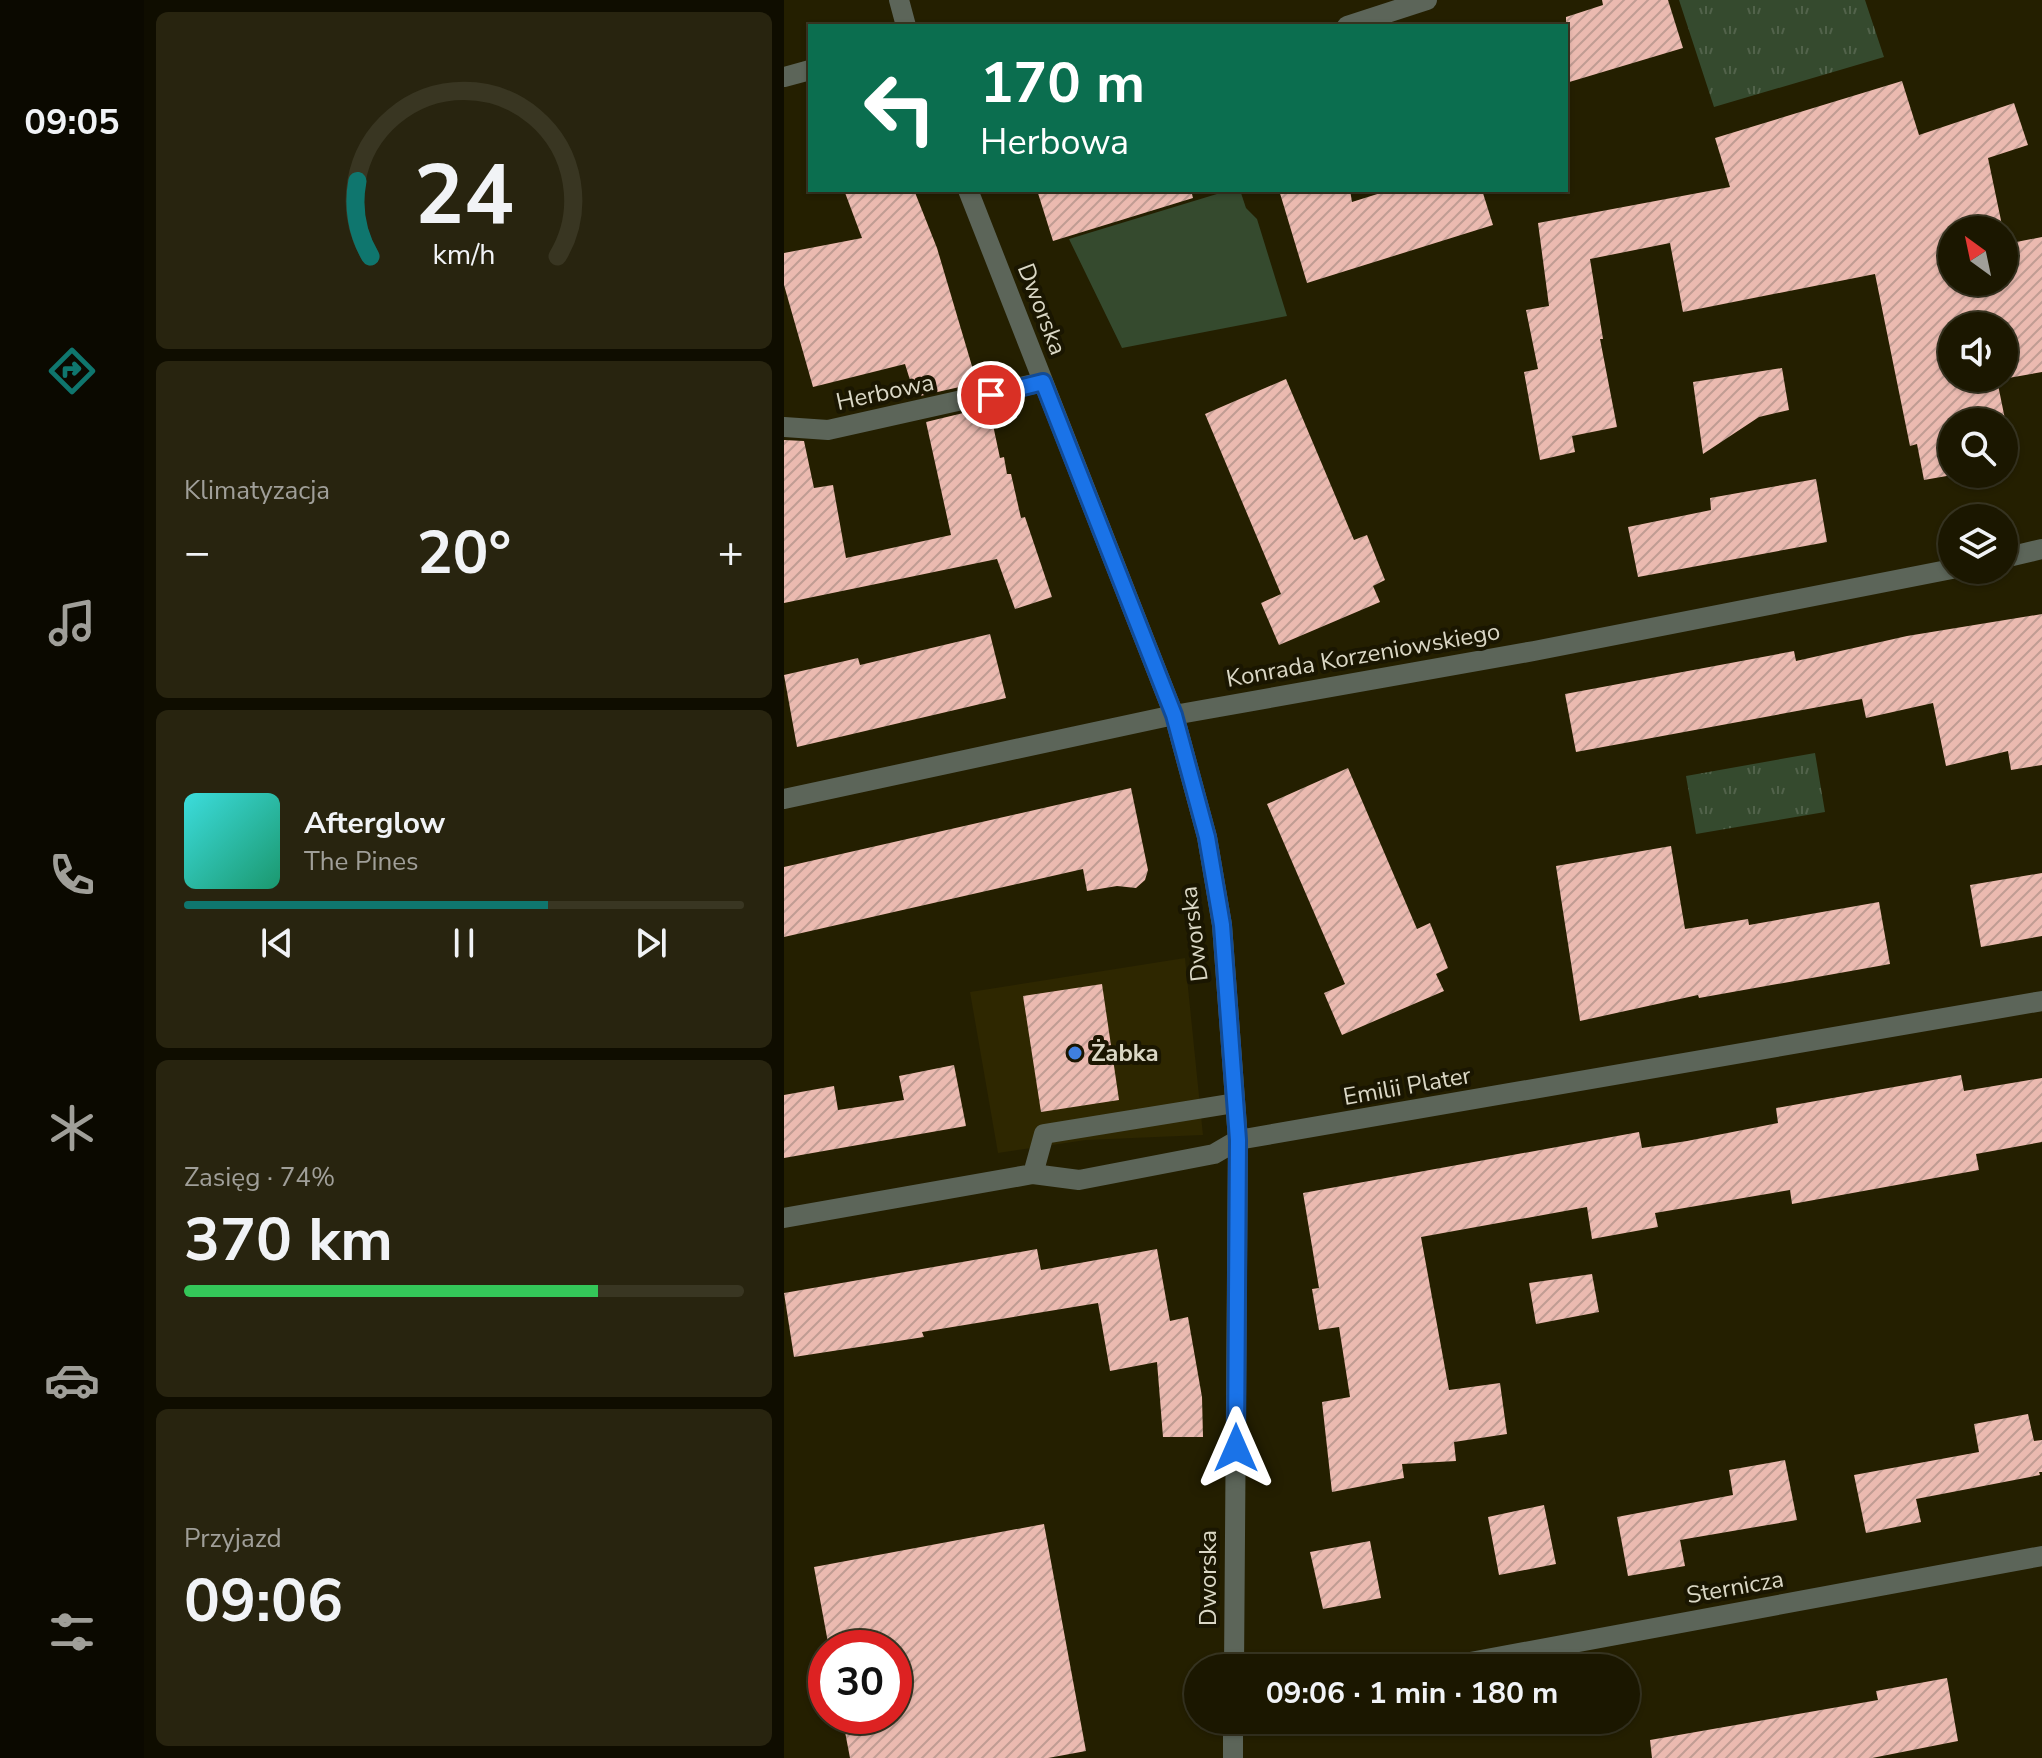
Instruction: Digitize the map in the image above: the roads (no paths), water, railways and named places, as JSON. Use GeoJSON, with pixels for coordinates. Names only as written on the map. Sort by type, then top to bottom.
{"type":"FeatureCollection","features":[{"type":"Feature","properties":{"kind":"street"},"geometry":{"type":"LineString","coordinates":[[899,0],[905,24]]}},
{"type":"Feature","properties":{"kind":"street"},"geometry":{"type":"LineString","coordinates":[[1353,24],[1427,0]]}},
{"type":"Feature","properties":{"kind":"street"},"geometry":{"type":"LineString","coordinates":[[784,77],[808,71]]}},
{"type":"Feature","properties":{"kind":"street","name":"Dworska"},"geometry":{"type":"LineString","coordinates":[[969,192],[1174,715],[1207,837],[1222,925],[1238,1140],[1234,1654]]}},
{"type":"Feature","properties":{"kind":"street","name":"Herbowa"},"geometry":{"type":"LineString","coordinates":[[784,427],[828,430],[1043,382]]}},
{"type":"Feature","properties":{"kind":"street"},"geometry":{"type":"LineString","coordinates":[[2018,555],[2042,549]]}},
{"type":"Feature","properties":{"kind":"street","name":"Konrada Korzeniowskiego"},"geometry":{"type":"LineString","coordinates":[[784,799],[1174,715],[1534,651],[1938,572]]}},
{"type":"Feature","properties":{"kind":"street","name":"Emilii Plater"},"geometry":{"type":"LineString","coordinates":[[784,1218],[1033,1174],[1079,1180],[1214,1154],[1238,1140],[2042,1001]]}},
{"type":"Feature","properties":{"kind":"street"},"geometry":{"type":"LineString","coordinates":[[1033,1174],[1044,1134],[1235,1103]]}},
{"type":"Feature","properties":{"kind":"street","name":"Sternicza"},"geometry":{"type":"LineString","coordinates":[[1514,1654],[2042,1556]]}},
{"type":"Feature","properties":{"kind":"street"},"geometry":{"type":"LineString","coordinates":[[1233,1734],[1233,1758]]}},
{"type":"Feature","properties":{"kind":"place","name":"Żabka"},"geometry":{"type":"Point","coordinates":[1075,1053]}}]}
